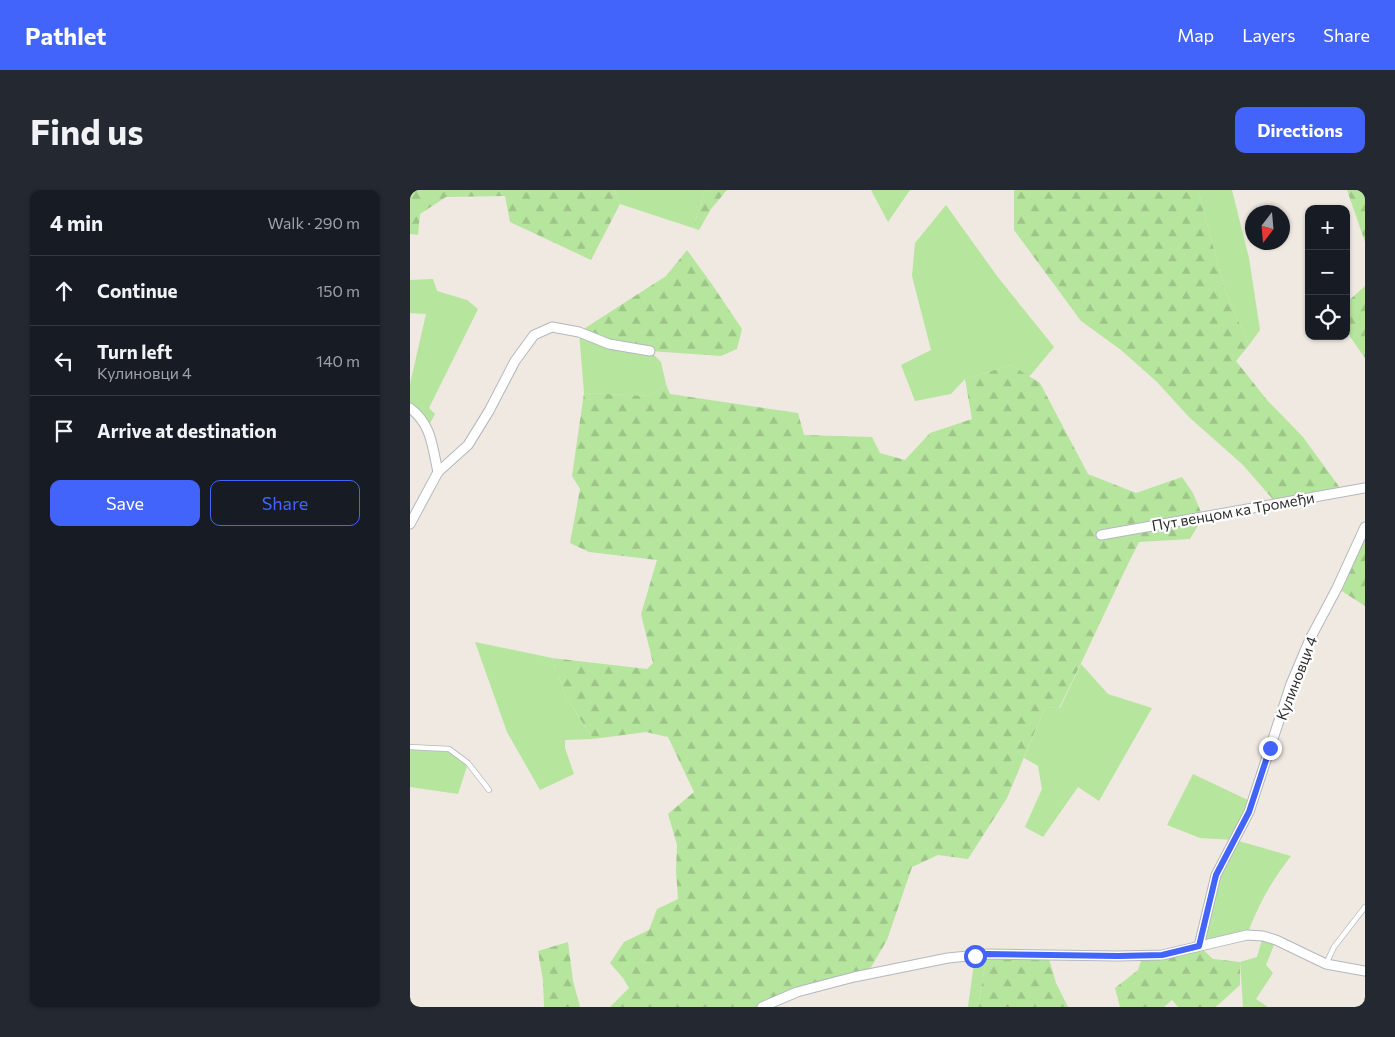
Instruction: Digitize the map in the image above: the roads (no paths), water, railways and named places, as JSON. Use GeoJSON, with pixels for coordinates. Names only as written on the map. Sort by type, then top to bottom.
{"type":"FeatureCollection","features":[{"type":"Feature","properties":{"kind":"street"},"geometry":{"type":"LineString","coordinates":[[410,524],[438,472],[468,446],[515,361],[534,335],[552,327],[579,332],[609,344],[650,351]]}},
{"type":"Feature","properties":{"kind":"street"},"geometry":{"type":"LineString","coordinates":[[410,408],[419,415],[428,427],[438,472]]}},
{"type":"Feature","properties":{"kind":"street","name":"Пут венцом ка Тромеђи"},"geometry":{"type":"LineString","coordinates":[[1101,535],[1365,488]]}},
{"type":"Feature","properties":{"kind":"street","name":"Кулиновци 4"},"geometry":{"type":"LineString","coordinates":[[1199,946],[1216,875],[1249,812],[1291,684],[1310,639],[1337,588],[1365,527]]}},
{"type":"Feature","properties":{"kind":"street"},"geometry":{"type":"LineString","coordinates":[[762,1007],[796,992],[867,974],[948,958],[987,954],[1162,955],[1247,935],[1263,936],[1276,940],[1326,964],[1365,971]]}},
{"type":"Feature","properties":{"kind":"lane"},"geometry":{"type":"LineString","coordinates":[[410,747],[450,749],[468,763],[489,790]]}},
{"type":"Feature","properties":{"kind":"lane"},"geometry":{"type":"LineString","coordinates":[[1326,964],[1334,947],[1365,907]]}}]}
